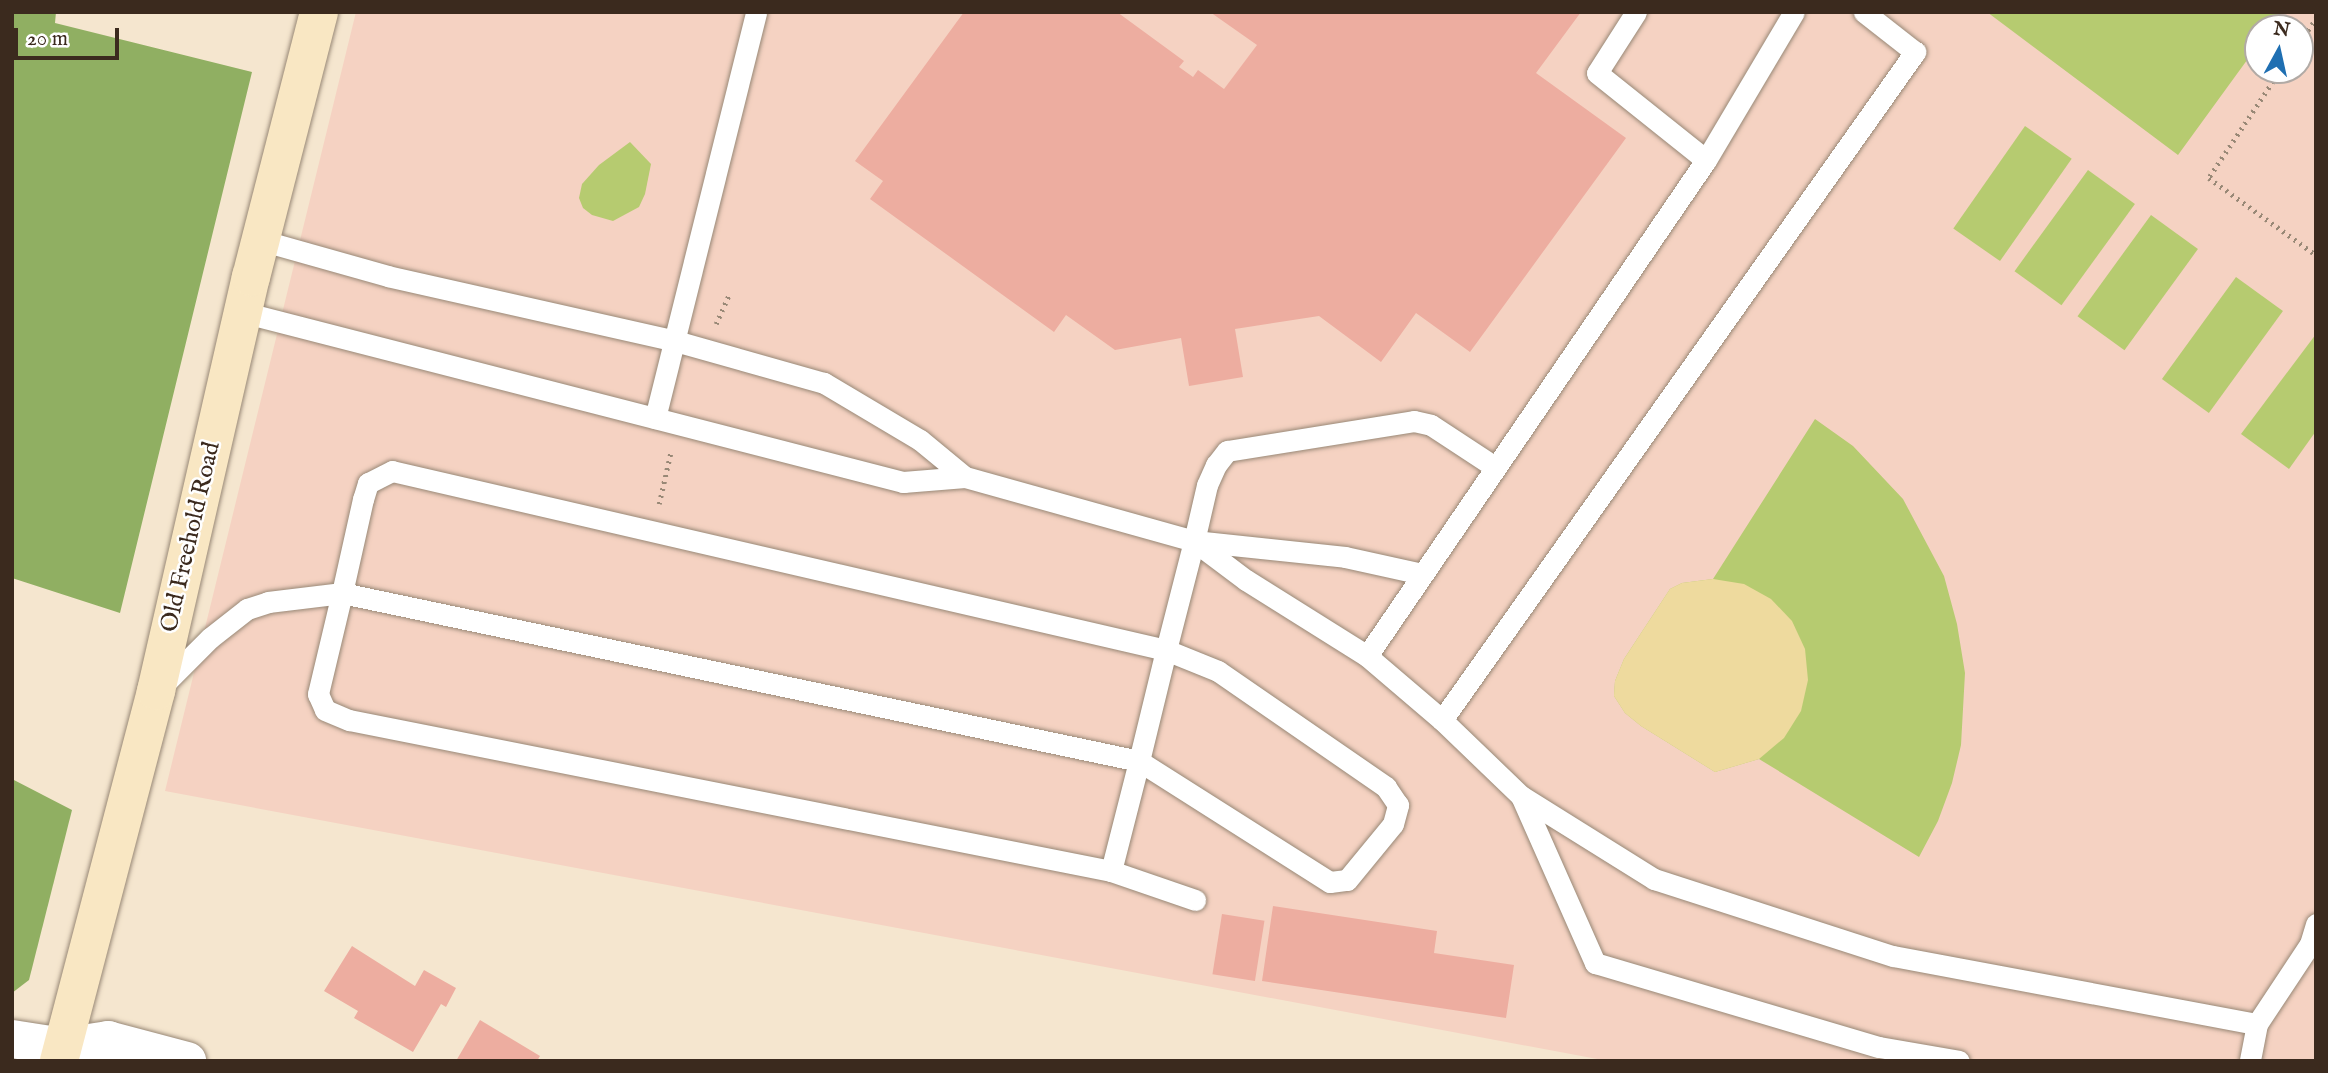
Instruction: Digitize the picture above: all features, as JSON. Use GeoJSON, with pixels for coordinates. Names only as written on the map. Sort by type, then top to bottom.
{"type":"FeatureCollection","features":[{"type":"Feature","properties":{"kind":"main road","name":"Old Freehold Road"},"geometry":{"type":"LineString","coordinates":[[61,1054],[156,691],[242,312],[319,12]]}},
{"type":"Feature","properties":{"kind":"street"},"geometry":{"type":"LineString","coordinates":[[12,1039],[61,1054],[108,1040],[187,1061]]}},
{"type":"Feature","properties":{"kind":"lane"},"geometry":{"type":"LineString","coordinates":[[654,418],[676,341],[756,12]]}},
{"type":"Feature","properties":{"kind":"lane"},"geometry":{"type":"LineString","coordinates":[[1636,12],[1597,73],[1706,159]]}},
{"type":"Feature","properties":{"kind":"lane"},"geometry":{"type":"LineString","coordinates":[[1367,656],[1706,159],[1794,12]]}},
{"type":"Feature","properties":{"kind":"lane"},"geometry":{"type":"LineString","coordinates":[[1442,720],[1915,52],[1864,12]]}},
{"type":"Feature","properties":{"kind":"lane"},"geometry":{"type":"LineString","coordinates":[[260,240],[388,276],[676,341],[824,383],[920,440],[965,477]]}},
{"type":"Feature","properties":{"kind":"lane"},"geometry":{"type":"LineString","coordinates":[[242,312],[903,482],[965,477],[1194,541],[1345,557],[1422,574]]}},
{"type":"Feature","properties":{"kind":"lane"},"geometry":{"type":"LineString","coordinates":[[1111,871],[1207,485],[1216,465],[1227,451],[1414,421],[1431,425],[1495,467]]}},
{"type":"Feature","properties":{"kind":"lane"},"geometry":{"type":"LineString","coordinates":[[156,691],[210,638],[247,610],[268,602],[342,593],[1139,761],[1330,882],[1347,880],[1393,824],[1398,805],[1386,787],[1218,671],[1166,650],[392,471],[368,483],[342,593],[318,694],[325,710],[349,720],[1111,871],[1195,900]]}},
{"type":"Feature","properties":{"kind":"lane"},"geometry":{"type":"LineString","coordinates":[[1194,541],[1246,580],[1367,656],[1442,720],[1521,796],[1654,879],[1893,956],[2257,1024]]}},
{"type":"Feature","properties":{"kind":"lane"},"geometry":{"type":"LineString","coordinates":[[1521,796],[1595,963],[1879,1046],[1959,1061]]}},
{"type":"Feature","properties":{"kind":"lane"},"geometry":{"type":"LineString","coordinates":[[2250,1061],[2257,1024],[2310,944],[2316,924]]}},
{"type":"Feature","properties":{"kind":"path"},"geometry":{"type":"LineString","coordinates":[[2272,84],[2209,177],[2316,255]]}},
{"type":"Feature","properties":{"kind":"path"},"geometry":{"type":"LineString","coordinates":[[664,482],[671,451]]}},
{"type":"Feature","properties":{"kind":"shaded area"},"geometry":{"type":"Polygon","coordinates":[[[356,12],[2316,12],[2316,1061],[1608,1061],[165,791],[356,12]]]}},
{"type":"Feature","properties":{"kind":"green space"},"geometry":{"type":"Polygon","coordinates":[[[12,12],[56,12],[55,23],[252,72],[120,613],[12,578],[12,12]]]}},
{"type":"Feature","properties":{"kind":"green space"},"geometry":{"type":"Polygon","coordinates":[[[1987,12],[2282,12],[2244,14],[2244,64],[2178,155],[1987,12]]]}},
{"type":"Feature","properties":{"kind":"green space"},"geometry":{"type":"Polygon","coordinates":[[[2025,126],[2072,159],[2000,261],[1953,228],[2025,126]]]}},
{"type":"Feature","properties":{"kind":"green space"},"geometry":{"type":"Polygon","coordinates":[[[630,142],[651,164],[645,194],[639,207],[613,221],[592,215],[583,208],[579,198],[582,184],[599,165],[630,142]]]}},
{"type":"Feature","properties":{"kind":"green space"},"geometry":{"type":"Polygon","coordinates":[[[2088,170],[2135,204],[2061,305],[2015,271],[2088,170]]]}},
{"type":"Feature","properties":{"kind":"green space"},"geometry":{"type":"Polygon","coordinates":[[[2151,215],[2198,249],[2124,350],[2078,316],[2151,215]]]}},
{"type":"Feature","properties":{"kind":"green space"},"geometry":{"type":"Polygon","coordinates":[[[2236,277],[2283,311],[2209,413],[2162,379],[2236,277]]]}},
{"type":"Feature","properties":{"kind":"green space"},"geometry":{"type":"Polygon","coordinates":[[[2316,334],[2316,431],[2289,469],[2241,434],[2316,334]]]}},
{"type":"Feature","properties":{"kind":"green space"},"geometry":{"type":"Polygon","coordinates":[[[1815,419],[1853,446],[1903,499],[1944,576],[1957,624],[1965,673],[1961,745],[1952,783],[1938,821],[1919,857],[1759,759],[1715,772],[1641,726],[1625,713],[1614,696],[1615,681],[1624,659],[1670,589],[1682,583],[1713,579],[1815,419]]]}},
{"type":"Feature","properties":{"kind":"green space"},"geometry":{"type":"Polygon","coordinates":[[[12,779],[72,810],[29,980],[12,993],[12,779]]]}},
{"type":"Feature","properties":{"kind":"sand"},"geometry":{"type":"Polygon","coordinates":[[[1713,579],[1744,584],[1771,599],[1792,621],[1805,649],[1808,680],[1801,711],[1784,738],[1759,759],[1715,772],[1641,726],[1625,713],[1614,696],[1615,681],[1624,659],[1670,589],[1682,583],[1713,579]]]}},
{"type":"Feature","properties":{"kind":"building"},"geometry":{"type":"Polygon","coordinates":[[[964,12],[1117,12],[1184,61],[1179,67],[1193,77],[1198,70],[1224,89],[1257,45],[1210,12],[1581,12],[1536,73],[1626,138],[1470,352],[1416,313],[1381,362],[1319,316],[1235,329],[1243,377],[1189,386],[1181,338],[1115,350],[1066,315],[1054,332],[870,199],[883,181],[855,161],[964,12]]]}},
{"type":"Feature","properties":{"kind":"building"},"geometry":{"type":"Polygon","coordinates":[[[1273,906],[1437,931],[1434,953],[1514,965],[1506,1018],[1262,981],[1273,906]]]}},
{"type":"Feature","properties":{"kind":"building"},"geometry":{"type":"Polygon","coordinates":[[[1222,914],[1264,921],[1255,981],[1212,974],[1222,914]]]}},
{"type":"Feature","properties":{"kind":"building"},"geometry":{"type":"Polygon","coordinates":[[[352,946],[415,986],[424,970],[456,988],[446,1007],[441,1004],[413,1052],[354,1018],[358,1011],[324,991],[352,946]]]}},
{"type":"Feature","properties":{"kind":"building"},"geometry":{"type":"Polygon","coordinates":[[[480,1020],[540,1056],[537,1061],[456,1061],[480,1020]]]}}]}
